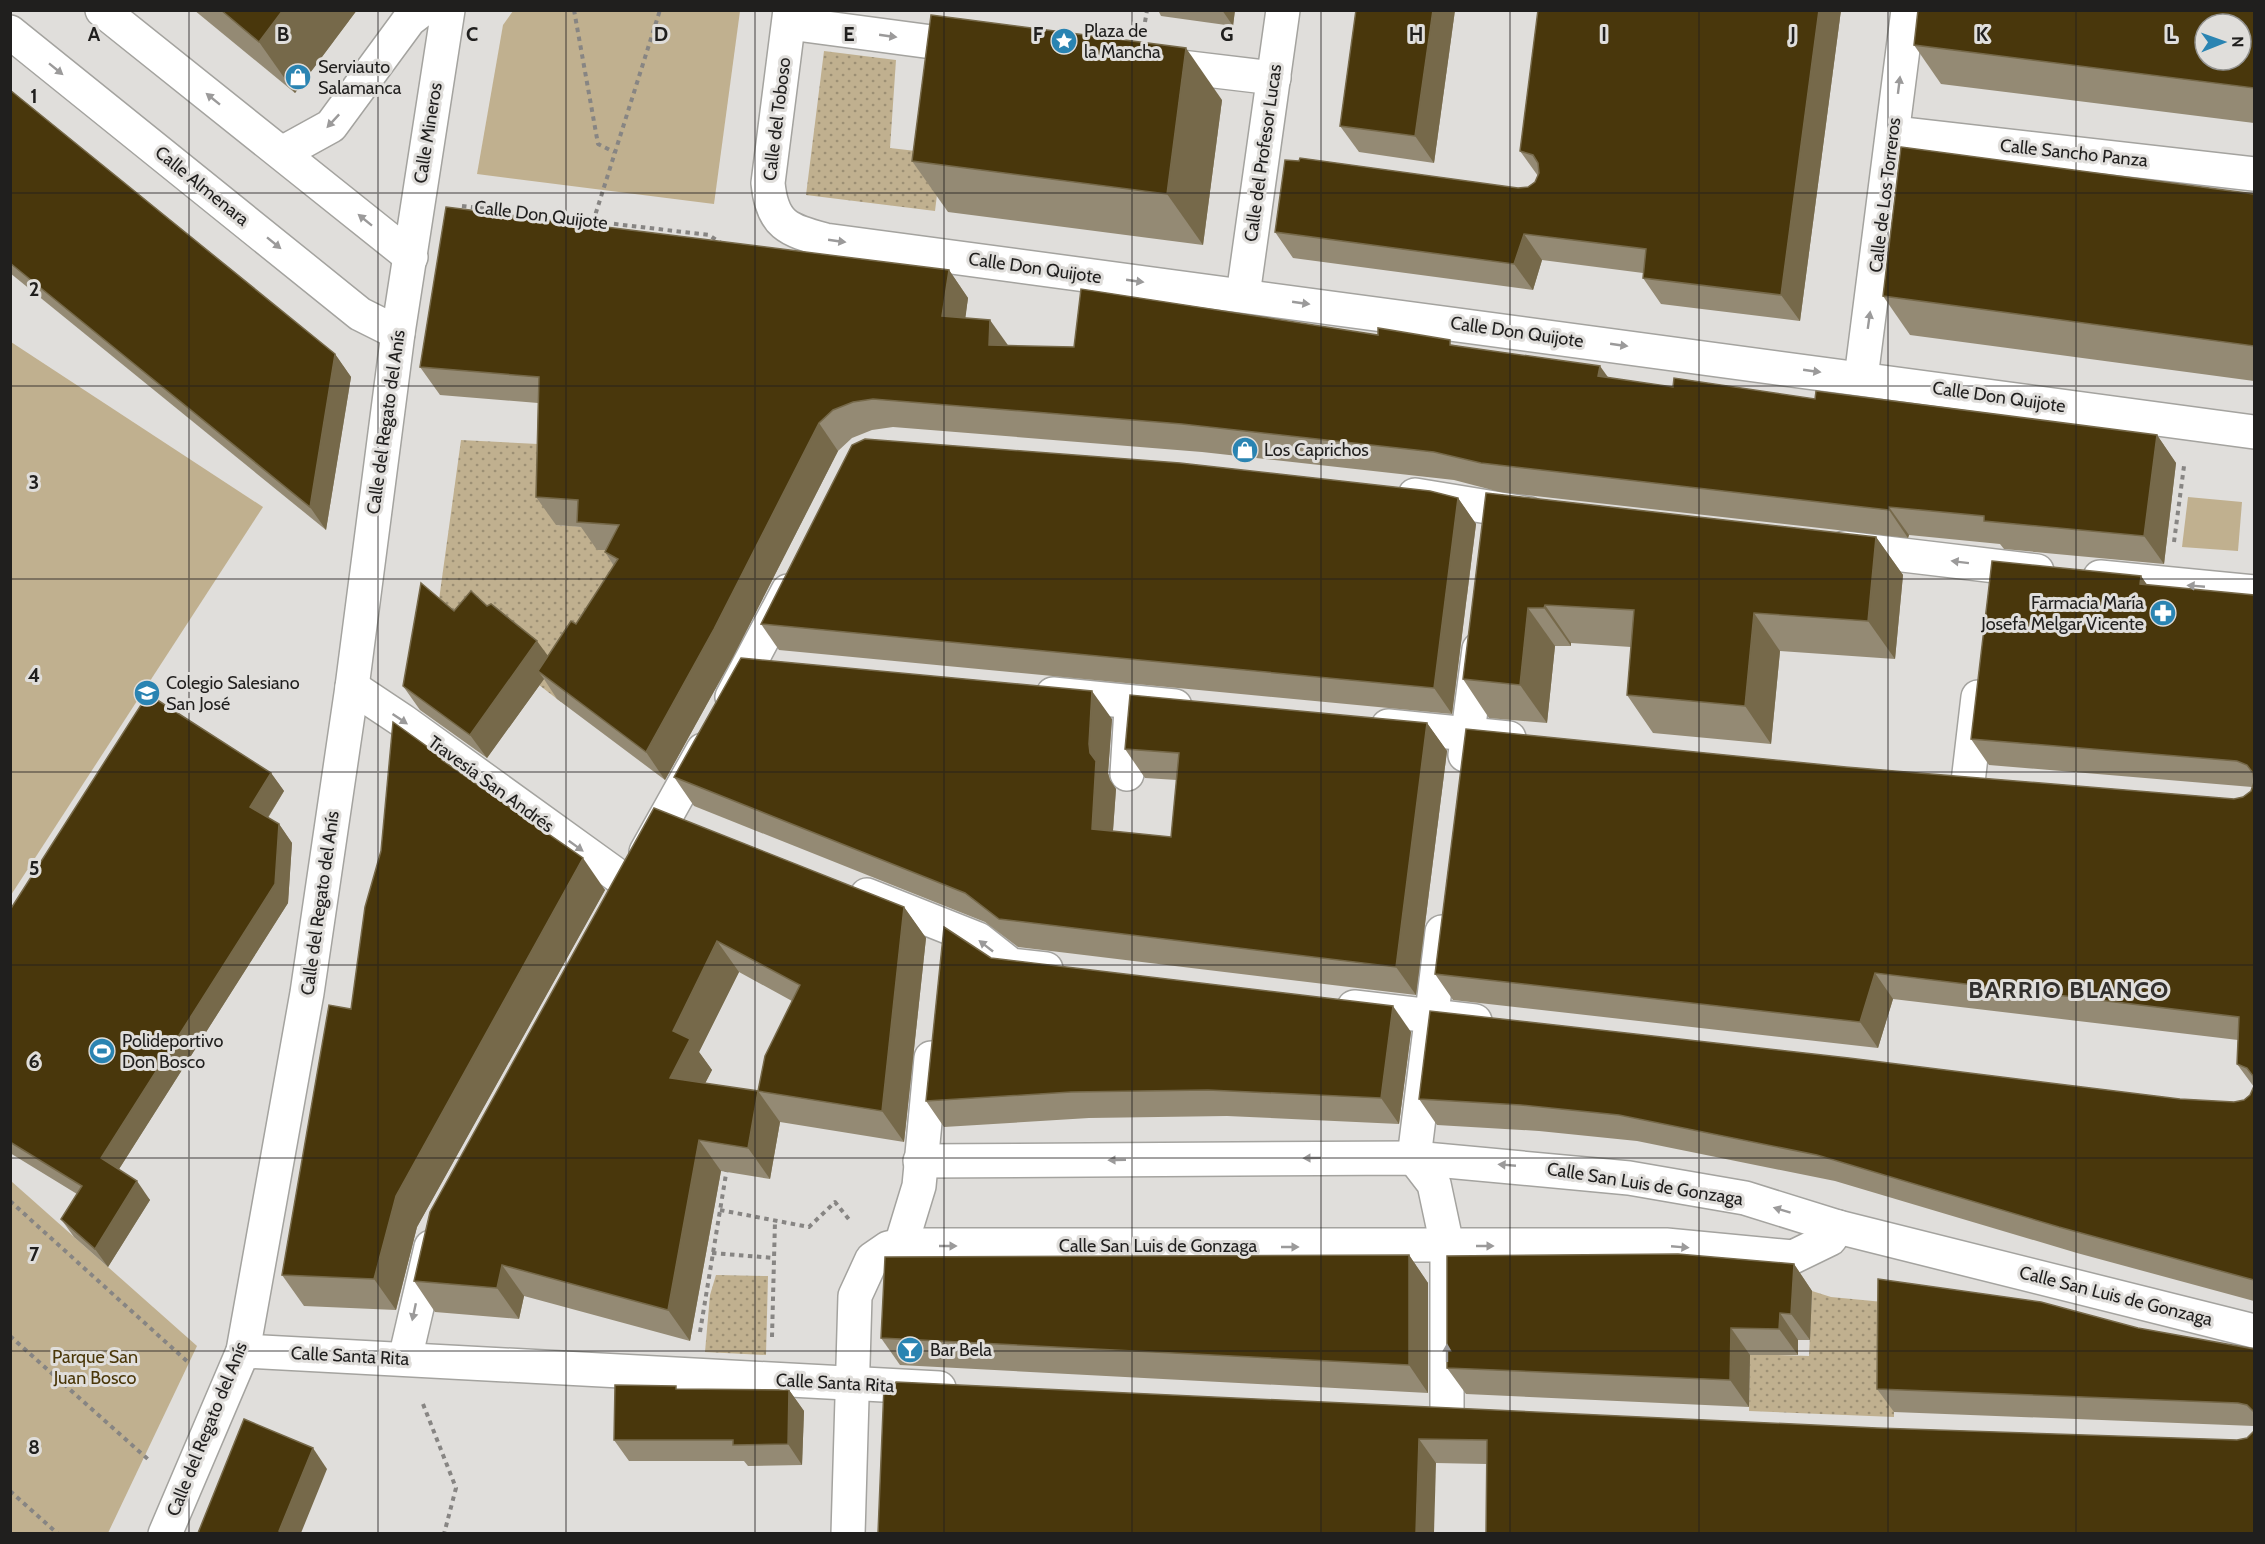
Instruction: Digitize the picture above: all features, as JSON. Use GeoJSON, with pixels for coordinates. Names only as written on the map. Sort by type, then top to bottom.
{"type":"FeatureCollection","features":[{"type":"Feature","properties":{"kind":"street"},"geometry":{"type":"LineString","coordinates":[[102,10],[411,257]]}},
{"type":"Feature","properties":{"kind":"street"},"geometry":{"type":"LineString","coordinates":[[282,153],[331,126],[409,20],[422,10]]}},
{"type":"Feature","properties":{"kind":"street","name":"Calle Mineros"},"geometry":{"type":"LineString","coordinates":[[411,257],[448,10]]}},
{"type":"Feature","properties":{"kind":"street"},"geometry":{"type":"LineString","coordinates":[[927,78],[937,10]]}},
{"type":"Feature","properties":{"kind":"street","name":"Calle del Profesor Lucas"},"geometry":{"type":"LineString","coordinates":[[1243,295],[1275,160],[1274,78],[1283,10]]}},
{"type":"Feature","properties":{"kind":"street","name":"Calle de Los Torreros"},"geometry":{"type":"LineString","coordinates":[[1861,378],[1908,10]]}},
{"type":"Feature","properties":{"kind":"street"},"geometry":{"type":"LineString","coordinates":[[789,17],[932,42]]}},
{"type":"Feature","properties":{"kind":"street","name":"Calle del Toboso"},"geometry":{"type":"LineString","coordinates":[[782,224],[770,204],[768,183],[789,17]]}},
{"type":"Feature","properties":{"kind":"street","name":"Calle Almenara"},"geometry":{"type":"LineString","coordinates":[[10,32],[360,314],[398,333]]}},
{"type":"Feature","properties":{"kind":"street"},"geometry":{"type":"LineString","coordinates":[[1128,60],[1274,78]]}},
{"type":"Feature","properties":{"kind":"street","name":"Calle Sancho Panza"},"geometry":{"type":"LineString","coordinates":[[1894,133],[2254,174]]}},
{"type":"Feature","properties":{"kind":"street","name":"Calle Don Quijote"},"geometry":{"type":"LineString","coordinates":[[782,224],[796,232],[825,240],[2254,432]]}},
{"type":"Feature","properties":{"kind":"street","name":"Calle del Regato del Anís"},"geometry":{"type":"LineString","coordinates":[[165,1533],[243,1351],[307,993],[352,687],[398,333],[411,257]]}},
{"type":"Feature","properties":{"kind":"street"},"geometry":{"type":"LineString","coordinates":[[1384,492],[1452,499],[1496,522],[1555,517]]}},
{"type":"Feature","properties":{"kind":"street"},"geometry":{"type":"LineString","coordinates":[[1811,545],[1994,567],[2254,592]]}},
{"type":"Feature","properties":{"kind":"street"},"geometry":{"type":"LineString","coordinates":[[612,915],[629,884],[681,821],[750,666],[802,563]]}},
{"type":"Feature","properties":{"kind":"street"},"geometry":{"type":"LineString","coordinates":[[1989,601],[1994,567]]}},
{"type":"Feature","properties":{"kind":"street"},"geometry":{"type":"LineString","coordinates":[[1461,780],[1483,616]]}},
{"type":"Feature","properties":{"kind":"street"},"geometry":{"type":"LineString","coordinates":[[750,666],[784,669]]}},
{"type":"Feature","properties":{"kind":"street"},"geometry":{"type":"LineString","coordinates":[[1981,669],[1956,781],[2004,785]]}},
{"type":"Feature","properties":{"kind":"street","name":"Travesía San Andrés"},"geometry":{"type":"LineString","coordinates":[[352,687],[403,721],[629,884]]}},
{"type":"Feature","properties":{"kind":"street"},"geometry":{"type":"LineString","coordinates":[[1028,692],[1201,708]]}},
{"type":"Feature","properties":{"kind":"street"},"geometry":{"type":"LineString","coordinates":[[1126,774],[1132,702]]}},
{"type":"Feature","properties":{"kind":"street"},"geometry":{"type":"LineString","coordinates":[[1363,724],[1539,741]]}},
{"type":"Feature","properties":{"kind":"street"},"geometry":{"type":"LineString","coordinates":[[837,883],[978,939],[1011,965],[1081,974]]}},
{"type":"Feature","properties":{"kind":"street"},"geometry":{"type":"LineString","coordinates":[[1446,907],[1414,1158],[1434,1184],[1447,1245],[1447,1412]]}},
{"type":"Feature","properties":{"kind":"street"},"geometry":{"type":"LineString","coordinates":[[942,959],[946,927]]}},
{"type":"Feature","properties":{"kind":"street"},"geometry":{"type":"LineString","coordinates":[[1327,1003],[1506,1024]]}},
{"type":"Feature","properties":{"kind":"street"},"geometry":{"type":"LineString","coordinates":[[902,1245],[919,1186],[934,1025]]}},
{"type":"Feature","properties":{"kind":"street","name":"Calle San Luis de Gonzaga"},"geometry":{"type":"LineString","coordinates":[[920,1161],[1414,1158],[1629,1178],[1745,1198],[1838,1227],[2254,1331]]}},
{"type":"Feature","properties":{"kind":"street"},"geometry":{"type":"LineString","coordinates":[[405,1359],[421,1283],[434,1236],[445,1215]]}},
{"type":"Feature","properties":{"kind":"street","name":"Calle San Luis de Gonzaga"},"geometry":{"type":"LineString","coordinates":[[852,1384],[855,1296],[872,1259],[888,1248],[902,1245],[1666,1245],[1793,1257],[1830,1239],[1838,1227]]}},
{"type":"Feature","properties":{"kind":"street","name":"Calle Santa Rita"},"geometry":{"type":"LineString","coordinates":[[243,1351],[973,1389]]}},
{"type":"Feature","properties":{"kind":"street"},"geometry":{"type":"LineString","coordinates":[[848,1533],[852,1384]]}},
{"type":"Feature","properties":{"kind":"street"},"geometry":{"type":"LineString","coordinates":[[1411,1410],[1483,1413]]}},
{"type":"Feature","properties":{"kind":"path"},"geometry":{"type":"LineString","coordinates":[[573,10],[598,144],[614,152]]}},
{"type":"Feature","properties":{"kind":"path"},"geometry":{"type":"LineString","coordinates":[[593,222],[660,10]]}},
{"type":"Feature","properties":{"kind":"path","name":"Calle Don Quijote"},"geometry":{"type":"LineString","coordinates":[[462,206],[709,235],[728,248]]}},
{"type":"Feature","properties":{"kind":"path"},"geometry":{"type":"LineString","coordinates":[[2172,553],[2184,468]]}},
{"type":"Feature","properties":{"kind":"path"},"geometry":{"type":"LineString","coordinates":[[699,1334],[729,1160]]}},
{"type":"Feature","properties":{"kind":"path"},"geometry":{"type":"LineString","coordinates":[[10,1201],[197,1370]]}},
{"type":"Feature","properties":{"kind":"path"},"geometry":{"type":"LineString","coordinates":[[720,1210],[809,1227],[835,1202],[857,1229]]}},
{"type":"Feature","properties":{"kind":"path"},"geometry":{"type":"LineString","coordinates":[[775,1221],[772,1338],[783,1339]]}},
{"type":"Feature","properties":{"kind":"path"},"geometry":{"type":"LineString","coordinates":[[712,1252],[774,1258]]}},
{"type":"Feature","properties":{"kind":"path"},"geometry":{"type":"LineString","coordinates":[[10,1336],[158,1468]]}},
{"type":"Feature","properties":{"kind":"path"},"geometry":{"type":"LineString","coordinates":[[405,1359],[456,1488],[444,1533]]}},
{"type":"Feature","properties":{"kind":"path"},"geometry":{"type":"LineString","coordinates":[[10,1491],[58,1533]]}},
{"type":"Feature","properties":{"kind":"green space"},"geometry":{"type":"Polygon","coordinates":[[[513,11],[740,11],[714,204],[477,174],[503,25],[513,11]]]}},
{"type":"Feature","properties":{"kind":"green space"},"geometry":{"type":"Polygon","coordinates":[[[824,51],[896,60],[890,148],[942,154],[935,211],[806,195],[824,51]]]}},
{"type":"Feature","properties":{"kind":"green space"},"geometry":{"type":"Polygon","coordinates":[[[11,342],[263,507],[11,895],[11,342]]]}},
{"type":"Feature","properties":{"kind":"green space"},"geometry":{"type":"Polygon","coordinates":[[[461,440],[558,445],[556,525],[598,528],[639,553],[586,667],[561,702],[438,607],[461,440]]]}},
{"type":"Feature","properties":{"kind":"green space"},"geometry":{"type":"Polygon","coordinates":[[[2188,497],[2242,502],[2238,551],[2182,547],[2188,497]]]}},
{"type":"Feature","properties":{"kind":"green space","name":"Parque San Juan Bosco"},"geometry":{"type":"Polygon","coordinates":[[[11,1181],[197,1346],[108,1533],[11,1533],[11,1181]]]}},
{"type":"Feature","properties":{"kind":"green space"},"geometry":{"type":"Polygon","coordinates":[[[716,1275],[768,1276],[766,1355],[705,1352],[710,1295],[716,1275]]]}},
{"type":"Feature","properties":{"kind":"green space"},"geometry":{"type":"Polygon","coordinates":[[[1812,1291],[1831,1297],[1894,1303],[1894,1417],[1749,1411],[1750,1354],[1809,1356],[1812,1291]]]}},
{"type":"Feature","properties":{"kind":"building"},"geometry":{"type":"Polygon","coordinates":[[[221,10],[283,10],[259,42],[221,10]]]}},
{"type":"Feature","properties":{"kind":"building"},"geometry":{"type":"Polygon","coordinates":[[[1356,10],[1433,10],[1415,136],[1340,126],[1356,10]]]}},
{"type":"Feature","properties":{"kind":"building"},"geometry":{"type":"Polygon","coordinates":[[[1538,10],[1819,10],[1781,295],[1643,278],[1646,249],[1524,234],[1514,264],[1275,232],[1285,160],[1299,161],[1300,158],[1518,188],[1528,187],[1535,182],[1539,173],[1538,163],[1533,155],[1520,151],[1538,10]]]}},
{"type":"Feature","properties":{"kind":"building"},"geometry":{"type":"Polygon","coordinates":[[[1918,10],[2254,10],[2254,88],[1914,45],[1918,10]]]}},
{"type":"Feature","properties":{"kind":"building"},"geometry":{"type":"Polygon","coordinates":[[[931,15],[1186,48],[1167,194],[912,161],[931,15]]]}},
{"type":"Feature","properties":{"kind":"building"},"geometry":{"type":"Polygon","coordinates":[[[10,90],[335,354],[310,507],[10,263],[10,90]]]}},
{"type":"Feature","properties":{"kind":"building"},"geometry":{"type":"Polygon","coordinates":[[[1901,147],[2254,194],[2254,346],[1883,296],[1901,147]]]}},
{"type":"Feature","properties":{"kind":"building"},"geometry":{"type":"Polygon","coordinates":[[[446,207],[949,270],[942,316],[990,320],[989,345],[1074,347],[1081,289],[1378,335],[1378,328],[1450,340],[1450,345],[1600,366],[1598,376],[1673,387],[1674,378],[1815,399],[1816,391],[2157,435],[2144,536],[1984,521],[1984,516],[1889,507],[1889,510],[1481,463],[1434,452],[1182,424],[873,399],[853,402],[833,410],[819,423],[714,629],[646,752],[538,671],[571,621],[576,624],[618,559],[605,552],[619,525],[577,522],[578,500],[536,497],[539,377],[420,367],[446,207]]]}},
{"type":"Feature","properties":{"kind":"building"},"geometry":{"type":"Polygon","coordinates":[[[865,439],[1180,463],[1430,491],[1458,498],[1434,688],[761,624],[852,445],[865,439]]]}},
{"type":"Feature","properties":{"kind":"building"},"geometry":{"type":"Polygon","coordinates":[[[1486,493],[1876,537],[1868,621],[1754,613],[1745,706],[1627,695],[1634,610],[1545,605],[1544,608],[1528,608],[1520,685],[1463,679],[1486,493]]]}},
{"type":"Feature","properties":{"kind":"building"},"geometry":{"type":"Polygon","coordinates":[[[1992,561],[2141,576],[2140,584],[2254,595],[2254,782],[2253,773],[2247,765],[2237,761],[1971,739],[1992,561]]]}},
{"type":"Feature","properties":{"kind":"building"},"geometry":{"type":"Polygon","coordinates":[[[421,583],[454,611],[471,591],[487,606],[491,604],[537,641],[470,735],[403,686],[421,583]]]}},
{"type":"Feature","properties":{"kind":"building"},"geometry":{"type":"Polygon","coordinates":[[[741,658],[1092,691],[1089,744],[1090,753],[1096,761],[1092,829],[1171,837],[1179,753],[1125,749],[1130,695],[1427,723],[1396,967],[999,919],[965,893],[674,777],[741,658]]]}},
{"type":"Feature","properties":{"kind":"building","name":"Polideportivo Don Bosco"},"geometry":{"type":"Polygon","coordinates":[[[148,694],[271,773],[250,807],[279,824],[275,884],[101,1158],[137,1181],[95,1249],[61,1219],[82,1186],[10,1142],[10,910],[148,694]]]}},
{"type":"Feature","properties":{"kind":"building"},"geometry":{"type":"Polygon","coordinates":[[[393,722],[443,758],[442,760],[583,858],[396,1196],[374,1279],[282,1275],[329,1005],[351,1009],[365,907],[381,851],[393,722]]]}},
{"type":"Feature","properties":{"kind":"building"},"geometry":{"type":"Polygon","coordinates":[[[1466,729],[1846,767],[2234,799],[2243,797],[2251,791],[2254,782],[2254,1086],[2253,1076],[2247,1068],[2237,1064],[2239,1017],[1875,973],[1860,1022],[1435,974],[1466,729]]]}},
{"type":"Feature","properties":{"kind":"building"},"geometry":{"type":"Polygon","coordinates":[[[654,808],[904,907],[882,1111],[758,1091],[748,1148],[699,1140],[668,1310],[502,1265],[497,1288],[414,1281],[430,1212],[654,808]],[[717,941],[673,1031],[690,1039],[670,1078],[758,1091],[765,1056],[800,985],[717,941]]]}},
{"type":"Feature","properties":{"kind":"building"},"geometry":{"type":"Polygon","coordinates":[[[944,927],[991,958],[1393,1006],[1381,1098],[1208,1090],[1071,1092],[926,1101],[944,927]]]}},
{"type":"Feature","properties":{"kind":"building"},"geometry":{"type":"Polygon","coordinates":[[[1430,1011],[1849,1058],[2180,1099],[2234,1102],[2244,1100],[2250,1095],[2254,1086],[2254,1280],[2059,1227],[1817,1155],[1619,1115],[1521,1105],[1419,1099],[1430,1011]]]}},
{"type":"Feature","properties":{"kind":"building"},"geometry":{"type":"Polygon","coordinates":[[[1678,1254],[1794,1264],[1791,1314],[1780,1313],[1779,1329],[1731,1328],[1730,1380],[1447,1368],[1447,1256],[1678,1254]]]}},
{"type":"Feature","properties":{"kind":"building"},"geometry":{"type":"Polygon","coordinates":[[[1409,1255],[1409,1365],[881,1338],[885,1257],[1409,1255]]]}},
{"type":"Feature","properties":{"kind":"building"},"geometry":{"type":"Polygon","coordinates":[[[1878,1279],[2041,1302],[2138,1328],[2254,1349],[2254,1412],[2247,1405],[2238,1403],[1877,1389],[1878,1279]]]}},
{"type":"Feature","properties":{"kind":"building"},"geometry":{"type":"Polygon","coordinates":[[[896,1382],[1877,1428],[2237,1440],[2247,1438],[2254,1431],[2254,1533],[1486,1533],[1487,1440],[1419,1439],[1416,1533],[878,1533],[884,1386],[895,1386],[896,1382]]]}},
{"type":"Feature","properties":{"kind":"building"},"geometry":{"type":"Polygon","coordinates":[[[615,1385],[676,1386],[676,1389],[789,1390],[788,1444],[733,1445],[733,1440],[614,1440],[615,1385]]]}},
{"type":"Feature","properties":{"kind":"building"},"geometry":{"type":"Polygon","coordinates":[[[244,1419],[313,1448],[279,1531],[284,1533],[198,1533],[244,1419]]]}},
{"type":"Feature","properties":{"kind":"place","name":"Plaza de la Mancha"},"geometry":{"type":"Point","coordinates":[1064,41]}},
{"type":"Feature","properties":{"kind":"place","name":"Serviauto Salamanca"},"geometry":{"type":"Point","coordinates":[298,77]}},
{"type":"Feature","properties":{"kind":"place","name":"Los Caprichos"},"geometry":{"type":"Point","coordinates":[1245,450]}},
{"type":"Feature","properties":{"kind":"place","name":"Farmacia María Josefa Melgar Vicente"},"geometry":{"type":"Point","coordinates":[2163,613]}},
{"type":"Feature","properties":{"kind":"place","name":"Colegio Salesiano San José"},"geometry":{"type":"Point","coordinates":[147,693]}},
{"type":"Feature","properties":{"kind":"place","name":"Polideportivo Don Bosco"},"geometry":{"type":"Point","coordinates":[102,1051]}},
{"type":"Feature","properties":{"kind":"place","name":"Bar Bela"},"geometry":{"type":"Point","coordinates":[910,1350]}},
{"type":"Feature","properties":{"kind":"district","name":"BARRIO BLANCO"},"geometry":{"type":"Point","coordinates":[2069,990]}}]}
